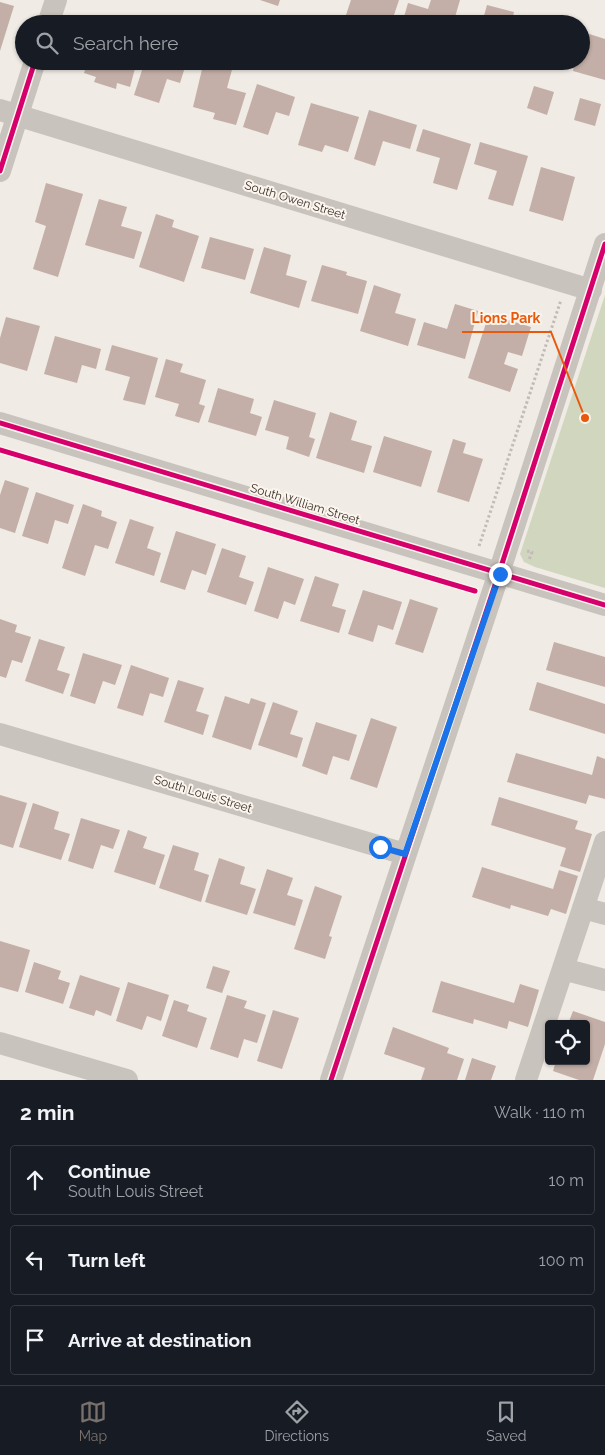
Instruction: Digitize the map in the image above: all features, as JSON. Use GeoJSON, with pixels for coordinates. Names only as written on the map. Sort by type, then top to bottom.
{"type":"FeatureCollection","features":[{"type":"Feature","properties":{"kind":"street"},"geometry":{"type":"LineString","coordinates":[[51,15],[56,0]]}},
{"type":"Feature","properties":{"kind":"street"},"geometry":{"type":"LineString","coordinates":[[0,171],[9,112],[30,70]]}},
{"type":"Feature","properties":{"kind":"street","name":"South Owen Street"},"geometry":{"type":"LineString","coordinates":[[9,112],[591,290]]}},
{"type":"Feature","properties":{"kind":"street"},"geometry":{"type":"LineString","coordinates":[[331,1080],[500,574],[605,244]]}},
{"type":"Feature","properties":{"kind":"street","name":"South William Street"},"geometry":{"type":"LineString","coordinates":[[0,423],[605,605]]}},
{"type":"Feature","properties":{"kind":"street","name":"South Louis Street"},"geometry":{"type":"LineString","coordinates":[[0,734],[405,854]]}},
{"type":"Feature","properties":{"kind":"street"},"geometry":{"type":"LineString","coordinates":[[526,1080],[605,845]]}},
{"type":"Feature","properties":{"kind":"street"},"geometry":{"type":"LineString","coordinates":[[583,908],[605,914]]}},
{"type":"Feature","properties":{"kind":"street"},"geometry":{"type":"LineString","coordinates":[[562,969],[605,980]]}},
{"type":"Feature","properties":{"kind":"street"},"geometry":{"type":"LineString","coordinates":[[0,1043],[127,1080]]}},
{"type":"Feature","properties":{"kind":"path"},"geometry":{"type":"LineString","coordinates":[[478,549],[562,296]]}},
{"type":"Feature","properties":{"kind":"green space"},"geometry":{"type":"Polygon","coordinates":[[[605,295],[605,588],[535,567],[524,562],[520,554],[605,295]]]}},
{"type":"Feature","properties":{"kind":"building"},"geometry":{"type":"Polygon","coordinates":[[[260,0],[280,0],[278,6],[260,0]]]}},
{"type":"Feature","properties":{"kind":"building"},"geometry":{"type":"Polygon","coordinates":[[[351,0],[399,0],[394,15],[346,15],[351,0]]]}},
{"type":"Feature","properties":{"kind":"building"},"geometry":{"type":"Polygon","coordinates":[[[431,0],[460,0],[456,15],[405,15],[408,3],[428,9],[431,0]]]}},
{"type":"Feature","properties":{"kind":"building"},"geometry":{"type":"Polygon","coordinates":[[[0,2],[14,6],[0,51],[0,2]]]}},
{"type":"Feature","properties":{"kind":"building"},"geometry":{"type":"Polygon","coordinates":[[[487,5],[514,12],[513,15],[484,15],[487,5]]]}},
{"type":"Feature","properties":{"kind":"building"},"geometry":{"type":"Polygon","coordinates":[[[590,34],[605,39],[605,80],[573,71],[590,70],[590,34]]]}},
{"type":"Feature","properties":{"kind":"building"},"geometry":{"type":"Polygon","coordinates":[[[85,70],[135,70],[130,87],[117,83],[116,89],[94,82],[96,77],[84,73],[85,70]]]}},
{"type":"Feature","properties":{"kind":"building"},"geometry":{"type":"Polygon","coordinates":[[[142,70],[184,70],[180,83],[167,79],[159,103],[134,95],[142,70]]]}},
{"type":"Feature","properties":{"kind":"building"},"geometry":{"type":"Polygon","coordinates":[[[202,70],[232,70],[227,88],[246,93],[236,125],[213,119],[215,113],[193,107],[202,70]]]}},
{"type":"Feature","properties":{"kind":"building"},"geometry":{"type":"Polygon","coordinates":[[[257,84],[295,97],[289,116],[276,112],[268,135],[243,127],[257,84]]]}},
{"type":"Feature","properties":{"kind":"building"},"geometry":{"type":"Polygon","coordinates":[[[534,86],[554,92],[547,115],[527,108],[534,86]]]}},
{"type":"Feature","properties":{"kind":"building"},"geometry":{"type":"Polygon","coordinates":[[[580,98],[601,104],[595,126],[574,120],[580,98]]]}},
{"type":"Feature","properties":{"kind":"building"},"geometry":{"type":"Polygon","coordinates":[[[311,103],[359,117],[348,152],[325,145],[322,152],[298,145],[311,103]]]}},
{"type":"Feature","properties":{"kind":"building"},"geometry":{"type":"Polygon","coordinates":[[[369,110],[417,125],[410,149],[383,141],[375,166],[354,159],[369,110]]]}},
{"type":"Feature","properties":{"kind":"building"},"geometry":{"type":"Polygon","coordinates":[[[423,129],[471,144],[457,190],[433,183],[440,158],[416,151],[423,129]]]}},
{"type":"Feature","properties":{"kind":"building"},"geometry":{"type":"Polygon","coordinates":[[[480,142],[528,156],[513,206],[488,199],[497,171],[474,164],[480,142]]]}},
{"type":"Feature","properties":{"kind":"building"},"geometry":{"type":"Polygon","coordinates":[[[541,167],[575,177],[563,221],[529,211],[541,167]]]}},
{"type":"Feature","properties":{"kind":"building"},"geometry":{"type":"Polygon","coordinates":[[[46,183],[83,194],[58,277],[33,269],[46,226],[35,222],[46,183]]]}},
{"type":"Feature","properties":{"kind":"building"},"geometry":{"type":"Polygon","coordinates":[[[99,199],[127,207],[121,226],[142,232],[134,259],[85,245],[99,199]]]}},
{"type":"Feature","properties":{"kind":"building"},"geometry":{"type":"Polygon","coordinates":[[[156,214],[174,220],[172,227],[199,236],[184,282],[139,267],[156,214]]]}},
{"type":"Feature","properties":{"kind":"building"},"geometry":{"type":"Polygon","coordinates":[[[210,237],[254,249],[245,280],[201,268],[210,237]]]}},
{"type":"Feature","properties":{"kind":"building"},"geometry":{"type":"Polygon","coordinates":[[[264,247],[291,255],[286,275],[307,281],[299,308],[250,293],[264,247]]]}},
{"type":"Feature","properties":{"kind":"building"},"geometry":{"type":"Polygon","coordinates":[[[322,265],[347,272],[346,275],[367,281],[358,314],[311,301],[322,265]]]}},
{"type":"Feature","properties":{"kind":"building"},"geometry":{"type":"Polygon","coordinates":[[[374,285],[401,294],[395,313],[416,319],[408,346],[360,331],[374,285]]]}},
{"type":"Feature","properties":{"kind":"building"},"geometry":{"type":"Polygon","coordinates":[[[455,304],[478,311],[465,359],[417,345],[424,322],[447,329],[455,304]]]}},
{"type":"Feature","properties":{"kind":"building"},"geometry":{"type":"Polygon","coordinates":[[[489,314],[531,327],[522,356],[508,352],[504,364],[518,369],[510,392],[468,378],[489,314]]]}},
{"type":"Feature","properties":{"kind":"building"},"geometry":{"type":"Polygon","coordinates":[[[6,317],[40,326],[27,371],[0,363],[0,338],[6,317]]]}},
{"type":"Feature","properties":{"kind":"building"},"geometry":{"type":"Polygon","coordinates":[[[55,336],[101,349],[96,369],[82,365],[77,383],[44,374],[55,336]]]}},
{"type":"Feature","properties":{"kind":"building"},"geometry":{"type":"Polygon","coordinates":[[[112,345],[158,358],[145,405],[123,400],[130,377],[105,370],[112,345]]]}},
{"type":"Feature","properties":{"kind":"building"},"geometry":{"type":"Polygon","coordinates":[[[166,359],[183,364],[180,372],[206,380],[199,404],[205,406],[199,423],[175,416],[179,404],[155,397],[166,359]]]}},
{"type":"Feature","properties":{"kind":"building"},"geometry":{"type":"Polygon","coordinates":[[[218,388],[254,399],[250,413],[262,417],[256,436],[208,422],[218,388]]]}},
{"type":"Feature","properties":{"kind":"building"},"geometry":{"type":"Polygon","coordinates":[[[274,400],[316,413],[309,437],[315,439],[309,457],[286,449],[289,437],[265,430],[274,400]]]}},
{"type":"Feature","properties":{"kind":"building"},"geometry":{"type":"Polygon","coordinates":[[[330,412],[357,421],[351,440],[372,446],[364,473],[316,458],[330,412]]]}},
{"type":"Feature","properties":{"kind":"building"},"geometry":{"type":"Polygon","coordinates":[[[384,436],[432,451],[421,487],[373,472],[384,436]]]}},
{"type":"Feature","properties":{"kind":"building"},"geometry":{"type":"Polygon","coordinates":[[[453,439],[466,443],[463,453],[483,459],[469,502],[437,492],[453,439]]]}},
{"type":"Feature","properties":{"kind":"building"},"geometry":{"type":"Polygon","coordinates":[[[5,480],[29,488],[15,533],[0,528],[0,495],[5,480]]]}},
{"type":"Feature","properties":{"kind":"building"},"geometry":{"type":"Polygon","coordinates":[[[36,492],[74,505],[68,524],[55,520],[48,544],[22,536],[36,492]]]}},
{"type":"Feature","properties":{"kind":"building"},"geometry":{"type":"Polygon","coordinates":[[[83,504],[102,511],[101,516],[117,522],[108,549],[95,545],[85,576],[62,568],[83,504]]]}},
{"type":"Feature","properties":{"kind":"building"},"geometry":{"type":"Polygon","coordinates":[[[130,519],[154,527],[147,548],[161,553],[154,576],[115,563],[130,519]]]}},
{"type":"Feature","properties":{"kind":"building"},"geometry":{"type":"Polygon","coordinates":[[[176,531],[216,544],[206,575],[192,570],[185,590],[160,582],[176,531]]]}},
{"type":"Feature","properties":{"kind":"building"},"geometry":{"type":"Polygon","coordinates":[[[222,548],[246,556],[239,577],[254,582],[246,605],[207,592],[222,548]]]}},
{"type":"Feature","properties":{"kind":"building"},"geometry":{"type":"Polygon","coordinates":[[[268,567],[304,579],[295,605],[284,601],[278,619],[254,611],[268,567]]]}},
{"type":"Feature","properties":{"kind":"building"},"geometry":{"type":"Polygon","coordinates":[[[315,576],[339,584],[332,606],[346,610],[339,633],[300,621],[315,576]]]}},
{"type":"Feature","properties":{"kind":"building"},"geometry":{"type":"Polygon","coordinates":[[[363,590],[402,602],[393,630],[378,625],[373,642],[348,634],[363,590]]]}},
{"type":"Feature","properties":{"kind":"building"},"geometry":{"type":"Polygon","coordinates":[[[410,599],[438,608],[423,653],[395,644],[410,599]]]}},
{"type":"Feature","properties":{"kind":"building"},"geometry":{"type":"Polygon","coordinates":[[[0,619],[17,625],[15,632],[31,637],[22,663],[12,660],[6,678],[0,676],[0,619]]]}},
{"type":"Feature","properties":{"kind":"building"},"geometry":{"type":"Polygon","coordinates":[[[39,639],[65,647],[57,670],[70,674],[63,694],[25,681],[39,639]]]}},
{"type":"Feature","properties":{"kind":"building"},"geometry":{"type":"Polygon","coordinates":[[[554,642],[605,657],[605,687],[546,670],[554,642]]]}},
{"type":"Feature","properties":{"kind":"building"},"geometry":{"type":"Polygon","coordinates":[[[83,653],[122,665],[115,685],[103,681],[95,704],[70,696],[83,653]]]}},
{"type":"Feature","properties":{"kind":"building"},"geometry":{"type":"Polygon","coordinates":[[[131,665],[169,678],[163,697],[150,693],[143,716],[117,708],[131,665]]]}},
{"type":"Feature","properties":{"kind":"building"},"geometry":{"type":"Polygon","coordinates":[[[178,680],[204,688],[196,711],[209,715],[203,735],[164,722],[178,680]]]}},
{"type":"Feature","properties":{"kind":"building"},"geometry":{"type":"Polygon","coordinates":[[[537,682],[605,704],[605,734],[529,710],[537,682]]]}},
{"type":"Feature","properties":{"kind":"building"},"geometry":{"type":"Polygon","coordinates":[[[225,696],[249,704],[251,698],[266,703],[251,750],[212,737],[225,696]]]}},
{"type":"Feature","properties":{"kind":"building"},"geometry":{"type":"Polygon","coordinates":[[[273,702],[298,711],[290,734],[303,738],[297,758],[258,745],[273,702]]]}},
{"type":"Feature","properties":{"kind":"building"},"geometry":{"type":"Polygon","coordinates":[[[371,718],[397,727],[377,788],[350,779],[371,718]]]}},
{"type":"Feature","properties":{"kind":"building"},"geometry":{"type":"Polygon","coordinates":[[[316,722],[357,735],[349,761],[333,756],[327,775],[302,766],[316,722]]]}},
{"type":"Feature","properties":{"kind":"building"},"geometry":{"type":"Polygon","coordinates":[[[516,753],[592,775],[597,756],[605,759],[605,799],[589,795],[586,804],[507,782],[516,753]]]}},
{"type":"Feature","properties":{"kind":"building"},"geometry":{"type":"Polygon","coordinates":[[[0,795],[27,803],[13,848],[0,844],[0,795]]]}},
{"type":"Feature","properties":{"kind":"building"},"geometry":{"type":"Polygon","coordinates":[[[499,797],[578,821],[575,829],[592,834],[580,872],[560,866],[566,848],[491,825],[499,797]]]}},
{"type":"Feature","properties":{"kind":"building"},"geometry":{"type":"Polygon","coordinates":[[[33,803],[59,812],[54,829],[70,834],[61,860],[19,847],[33,803]]]}},
{"type":"Feature","properties":{"kind":"building"},"geometry":{"type":"Polygon","coordinates":[[[81,818],[120,830],[113,849],[101,845],[93,869],[68,861],[81,818]]]}},
{"type":"Feature","properties":{"kind":"building"},"geometry":{"type":"Polygon","coordinates":[[[128,830],[147,837],[143,848],[165,855],[155,885],[114,872],[128,830]]]}},
{"type":"Feature","properties":{"kind":"building"},"geometry":{"type":"Polygon","coordinates":[[[173,845],[199,853],[194,870],[209,875],[201,902],[159,888],[173,845]]]}},
{"type":"Feature","properties":{"kind":"building"},"geometry":{"type":"Polygon","coordinates":[[[219,858],[245,867],[240,884],[256,889],[247,915],[205,902],[219,858]]]}},
{"type":"Feature","properties":{"kind":"building"},"geometry":{"type":"Polygon","coordinates":[[[482,867],[553,889],[559,870],[578,876],[566,914],[551,909],[548,916],[511,905],[510,909],[472,897],[482,867]]]}},
{"type":"Feature","properties":{"kind":"building"},"geometry":{"type":"Polygon","coordinates":[[[267,869],[293,878],[287,895],[303,900],[295,926],[253,913],[267,869]]]}},
{"type":"Feature","properties":{"kind":"building"},"geometry":{"type":"Polygon","coordinates":[[[315,886],[342,896],[329,936],[332,937],[325,959],[294,949],[315,886]]]}},
{"type":"Feature","properties":{"kind":"building"},"geometry":{"type":"Polygon","coordinates":[[[0,941],[30,950],[18,992],[0,987],[0,941]]]}},
{"type":"Feature","properties":{"kind":"building"},"geometry":{"type":"Polygon","coordinates":[[[34,962],[61,971],[58,979],[70,983],[63,1004],[25,992],[34,962]]]}},
{"type":"Feature","properties":{"kind":"building"},"geometry":{"type":"Polygon","coordinates":[[[213,966],[230,971],[222,993],[206,988],[213,966]]]}},
{"type":"Feature","properties":{"kind":"building"},"geometry":{"type":"Polygon","coordinates":[[[80,975],[120,988],[111,1016],[96,1010],[94,1016],[69,1008],[80,975]]]}},
{"type":"Feature","properties":{"kind":"building"},"geometry":{"type":"Polygon","coordinates":[[[441,981],[514,1003],[520,984],[539,990],[528,1027],[509,1021],[507,1029],[474,1019],[473,1024],[432,1012],[441,981]]]}},
{"type":"Feature","properties":{"kind":"building"},"geometry":{"type":"Polygon","coordinates":[[[128,982],[169,995],[161,1021],[147,1016],[142,1030],[116,1021],[128,982]]]}},
{"type":"Feature","properties":{"kind":"building"},"geometry":{"type":"Polygon","coordinates":[[[227,995],[247,1001],[244,1008],[266,1015],[257,1043],[244,1039],[238,1058],[210,1049],[227,995]]]}},
{"type":"Feature","properties":{"kind":"building"},"geometry":{"type":"Polygon","coordinates":[[[174,1000],[189,1005],[187,1011],[207,1018],[197,1048],[162,1036],[174,1000]]]}},
{"type":"Feature","properties":{"kind":"building"},"geometry":{"type":"Polygon","coordinates":[[[273,1010],[299,1018],[282,1069],[257,1061],[273,1010]]]}},
{"type":"Feature","properties":{"kind":"building"},"geometry":{"type":"Polygon","coordinates":[[[573,1011],[605,1022],[605,1044],[593,1080],[579,1080],[553,1071],[555,1065],[590,1065],[590,1020],[570,1020],[573,1011]]]}},
{"type":"Feature","properties":{"kind":"building"},"geometry":{"type":"Polygon","coordinates":[[[393,1027],[449,1048],[447,1053],[464,1059],[457,1080],[421,1080],[425,1068],[384,1054],[393,1027]]]}},
{"type":"Feature","properties":{"kind":"building"},"geometry":{"type":"Polygon","coordinates":[[[472,1058],[496,1066],[491,1080],[465,1080],[472,1058]]]}},
{"type":"Feature","properties":{"kind":"cycle path"},"geometry":{"type":"LineString","coordinates":[[0,171],[32,70]]}},
{"type":"Feature","properties":{"kind":"cycle path"},"geometry":{"type":"LineString","coordinates":[[331,1080],[499,573],[605,244]]}},
{"type":"Feature","properties":{"kind":"cycle path"},"geometry":{"type":"LineString","coordinates":[[0,423],[605,605]]}},
{"type":"Feature","properties":{"kind":"cycle path"},"geometry":{"type":"LineString","coordinates":[[0,450],[475,591]]}},
{"type":"Feature","properties":{"kind":"place","name":"Lions Park"},"geometry":{"type":"Point","coordinates":[585,418]}},
{"type":"Feature","properties":{"kind":"route"},"geometry":{"type":"LineString","coordinates":[[380,847],[405,854],[500,574]]}}]}
